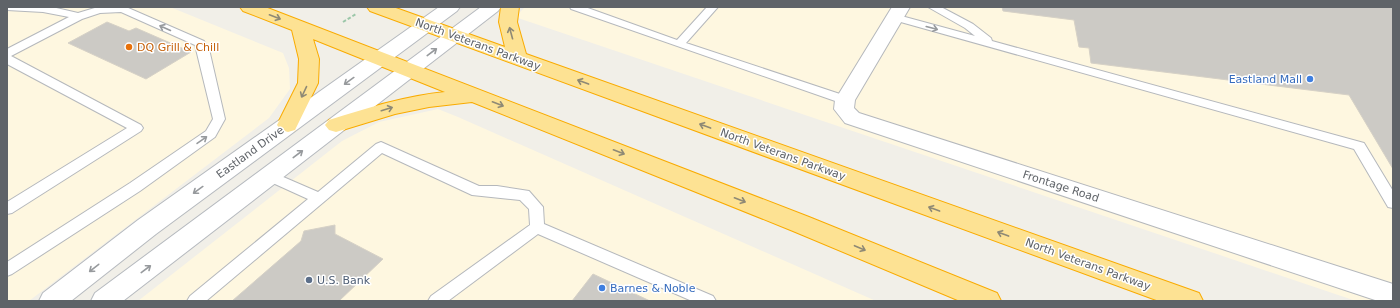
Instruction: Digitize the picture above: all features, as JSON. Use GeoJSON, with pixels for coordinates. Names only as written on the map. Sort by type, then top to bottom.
{"type":"FeatureCollection","features":[{"type":"Feature","properties":{"kind":"highway"},"geometry":{"type":"LineString","coordinates":[[249,7],[801,224],[988,301]]}},
{"type":"Feature","properties":{"kind":"highway","name":"North Veterans Parkway"},"geometry":{"type":"LineString","coordinates":[[376,7],[1190,301]]}},
{"type":"Feature","properties":{"kind":"highway"},"geometry":{"type":"LineString","coordinates":[[510,7],[508,22],[518,58]]}},
{"type":"Feature","properties":{"kind":"highway"},"geometry":{"type":"LineString","coordinates":[[288,125],[308,83],[309,59],[300,27]]}},
{"type":"Feature","properties":{"kind":"highway"},"geometry":{"type":"LineString","coordinates":[[336,125],[392,108],[429,100],[476,96]]}},
{"type":"Feature","properties":{"kind":"main road","name":"Eastland Drive"},"geometry":{"type":"LineString","coordinates":[[52,301],[147,227],[451,7]]}},
{"type":"Feature","properties":{"kind":"main road"},"geometry":{"type":"LineString","coordinates":[[104,301],[492,7]]}},
{"type":"Feature","properties":{"kind":"main road"},"geometry":{"type":"LineString","coordinates":[[845,100],[898,12]]}},
{"type":"Feature","properties":{"kind":"main road","name":"Frontage Road"},"geometry":{"type":"LineString","coordinates":[[845,100],[844,109],[852,118],[1393,295]]}},
{"type":"Feature","properties":{"kind":"lane"},"geometry":{"type":"LineString","coordinates":[[7,7],[44,8],[78,17]]}},
{"type":"Feature","properties":{"kind":"lane"},"geometry":{"type":"LineString","coordinates":[[575,7],[845,100]]}},
{"type":"Feature","properties":{"kind":"lane"},"geometry":{"type":"LineString","coordinates":[[679,44],[713,7]]}},
{"type":"Feature","properties":{"kind":"lane"},"geometry":{"type":"LineString","coordinates":[[933,7],[970,26],[981,34],[989,43]]}},
{"type":"Feature","properties":{"kind":"lane"},"geometry":{"type":"LineString","coordinates":[[7,54],[78,17],[99,10],[122,9],[200,43],[204,49],[219,119],[211,134],[7,270]]}},
{"type":"Feature","properties":{"kind":"lane"},"geometry":{"type":"LineString","coordinates":[[898,12],[989,43],[1359,146],[1393,203]]}},
{"type":"Feature","properties":{"kind":"lane"},"geometry":{"type":"LineString","coordinates":[[7,59],[137,128],[7,209]]}},
{"type":"Feature","properties":{"kind":"lane"},"geometry":{"type":"LineString","coordinates":[[195,301],[381,147],[477,191],[497,190],[524,196],[536,207],[537,227]]}},
{"type":"Feature","properties":{"kind":"lane"},"geometry":{"type":"LineString","coordinates":[[269,176],[319,198]]}},
{"type":"Feature","properties":{"kind":"lane"},"geometry":{"type":"LineString","coordinates":[[436,301],[537,227]]}},
{"type":"Feature","properties":{"kind":"lane"},"geometry":{"type":"LineString","coordinates":[[537,227],[708,301]]}},
{"type":"Feature","properties":{"kind":"path"},"geometry":{"type":"LineString","coordinates":[[344,22],[356,13]]}},
{"type":"Feature","properties":{"kind":"shaded area"},"geometry":{"type":"Polygon","coordinates":[[[7,7],[170,7],[283,53],[289,68],[290,89],[269,118],[29,301],[7,301],[7,7]]]}},
{"type":"Feature","properties":{"kind":"shaded area"},"geometry":{"type":"Polygon","coordinates":[[[525,7],[1393,7],[1393,301],[1356,301],[515,17],[525,7]]]}},
{"type":"Feature","properties":{"kind":"shaded area"},"geometry":{"type":"Polygon","coordinates":[[[438,109],[876,301],[138,301],[342,141],[379,122],[438,109]]]}},
{"type":"Feature","properties":{"kind":"building","name":"Eastland Mall"},"geometry":{"type":"Polygon","coordinates":[[[1002,7],[1393,7],[1393,169],[1349,95],[1091,63],[1089,48],[1079,47],[1074,20],[1003,11],[1002,7]]]}},
{"type":"Feature","properties":{"kind":"building","name":"DQ Grill & Chill"},"geometry":{"type":"Polygon","coordinates":[[[107,22],[129,31],[136,28],[191,52],[146,79],[68,43],[107,22]]]}},
{"type":"Feature","properties":{"kind":"building","name":"U.S. Bank"},"geometry":{"type":"Polygon","coordinates":[[[335,225],[335,234],[383,259],[339,301],[232,301],[301,241],[304,231],[335,225]]]}},
{"type":"Feature","properties":{"kind":"building","name":"Barnes & Noble"},"geometry":{"type":"Polygon","coordinates":[[[593,274],[650,301],[572,301],[593,274]]]}},
{"type":"Feature","properties":{"kind":"place","name":"DQ Grill & Chill"},"geometry":{"type":"Point","coordinates":[129,47]}},
{"type":"Feature","properties":{"kind":"place","name":"Eastland Mall"},"geometry":{"type":"Point","coordinates":[1310,79]}},
{"type":"Feature","properties":{"kind":"place","name":"U.S. Bank"},"geometry":{"type":"Point","coordinates":[309,280]}},
{"type":"Feature","properties":{"kind":"place","name":"Barnes & Noble"},"geometry":{"type":"Point","coordinates":[602,288]}}]}
